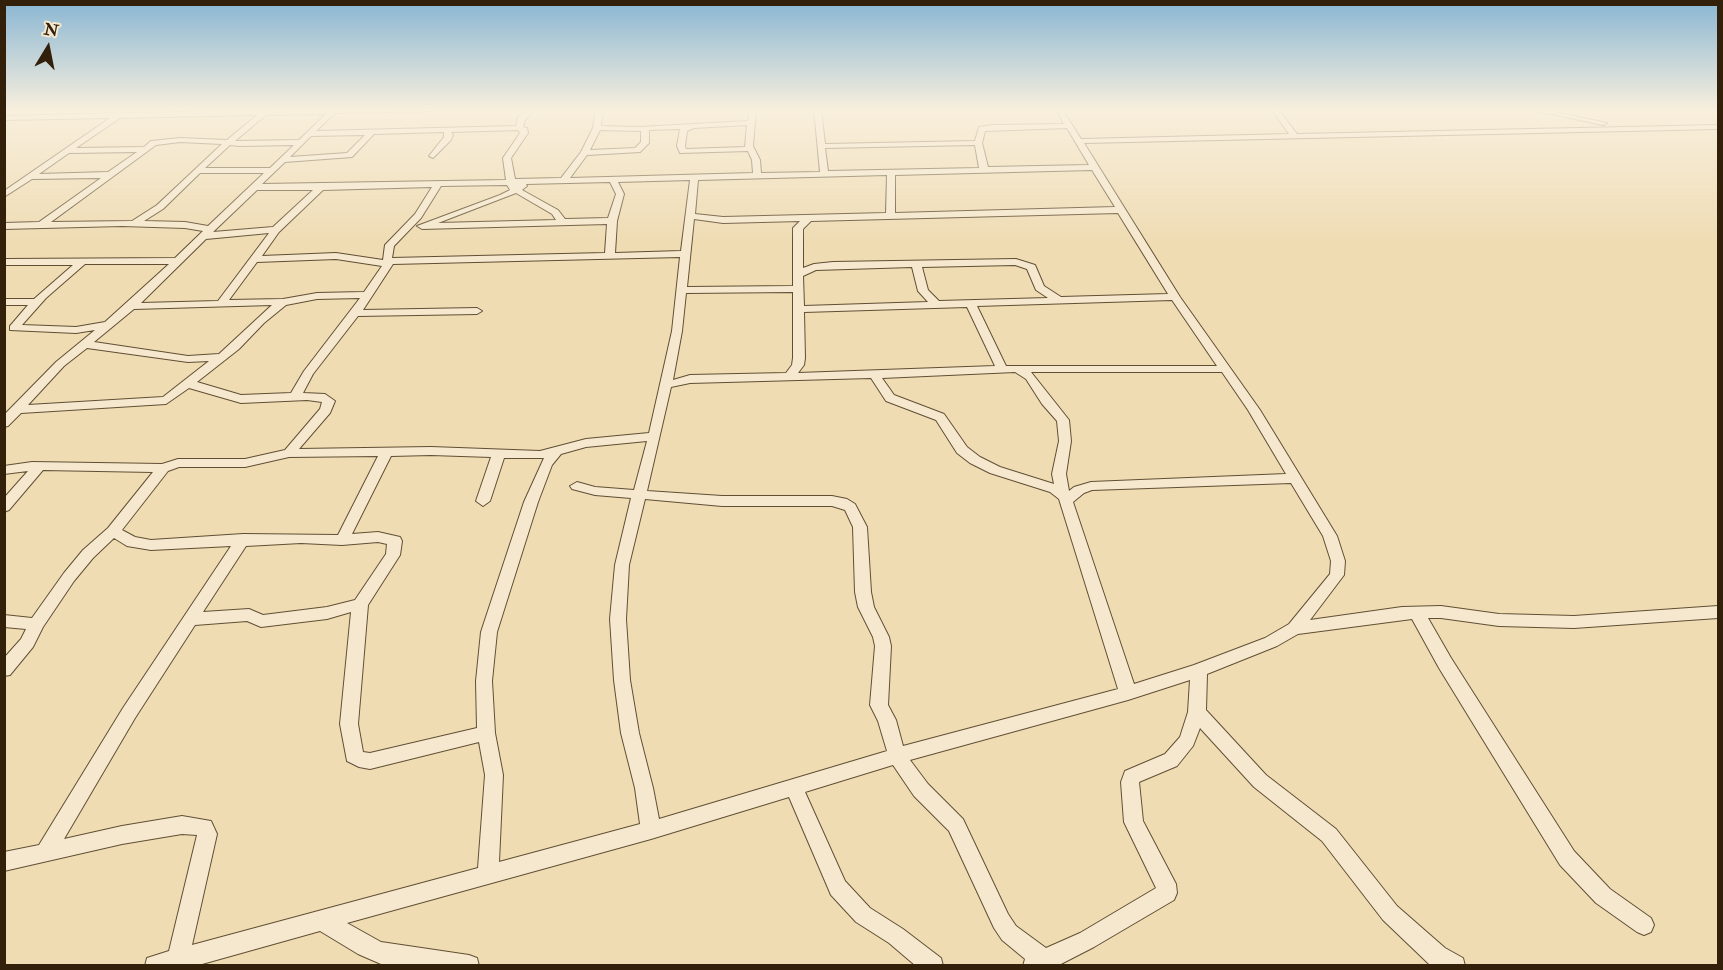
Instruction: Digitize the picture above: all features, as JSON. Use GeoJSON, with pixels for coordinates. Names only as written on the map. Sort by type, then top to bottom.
{"type":"FeatureCollection","features":[{"type":"Feature","properties":{"kind":"street"},"geometry":{"type":"LineString","coordinates":[[4,195],[63,154]]}},
{"type":"Feature","properties":{"kind":"street"},"geometry":{"type":"LineString","coordinates":[[41,225],[136,154]]}},
{"type":"Feature","properties":{"kind":"street"},"geometry":{"type":"LineString","coordinates":[[132,224],[160,207],[215,154]]}},
{"type":"Feature","properties":{"kind":"street"},"geometry":{"type":"LineString","coordinates":[[4,423],[60,364],[131,306],[287,154]]}},
{"type":"Feature","properties":{"kind":"street"},"geometry":{"type":"LineString","coordinates":[[281,160],[351,154]]}},
{"type":"Feature","properties":{"kind":"street"},"geometry":{"type":"LineString","coordinates":[[511,154],[507,160],[514,185],[560,215],[561,224]]}},
{"type":"Feature","properties":{"kind":"street"},"geometry":{"type":"LineString","coordinates":[[564,180],[584,154]]}},
{"type":"Feature","properties":{"kind":"street"},"geometry":{"type":"LineString","coordinates":[[753,154],[756,160],[757,174]]}},
{"type":"Feature","properties":{"kind":"street"},"geometry":{"type":"LineString","coordinates":[[821,154],[824,173]]}},
{"type":"Feature","properties":{"kind":"street"},"geometry":{"type":"LineString","coordinates":[[981,154],[984,170]]}},
{"type":"Feature","properties":{"kind":"street"},"geometry":{"type":"LineString","coordinates":[[155,966],[651,830],[897,756],[1128,693],[1199,670],[1271,642],[1295,628],[1337,575],[1338,561],[1330,536],[1254,410],[1175,297],[1088,154]]}},
{"type":"Feature","properties":{"kind":"street"},"geometry":{"type":"LineString","coordinates":[[255,187],[439,183],[514,185],[539,180],[1096,167]]}},
{"type":"Feature","properties":{"kind":"street"},"geometry":{"type":"LineString","coordinates":[[197,171],[270,170]]}},
{"type":"Feature","properties":{"kind":"street"},"geometry":{"type":"LineString","coordinates":[[890,216],[891,171]]}},
{"type":"Feature","properties":{"kind":"street"},"geometry":{"type":"LineString","coordinates":[[30,178],[108,175]]}},
{"type":"Feature","properties":{"kind":"street"},"geometry":{"type":"LineString","coordinates":[[651,830],[644,788],[630,733],[622,680],[618,619],[622,565],[655,436],[677,331],[694,178]]}},
{"type":"Feature","properties":{"kind":"street"},"geometry":{"type":"LineString","coordinates":[[610,255],[612,221],[620,194],[613,180]]}},
{"type":"Feature","properties":{"kind":"street"},"geometry":{"type":"LineString","coordinates":[[294,398],[318,358],[355,313],[388,262],[387,254],[390,245],[418,216],[439,183]]}},
{"type":"Feature","properties":{"kind":"street"},"geometry":{"type":"LineString","coordinates":[[400,233],[503,197],[514,185]]}},
{"type":"Feature","properties":{"kind":"street"},"geometry":{"type":"LineString","coordinates":[[222,302],[276,230],[321,187]]}},
{"type":"Feature","properties":{"kind":"street"},"geometry":{"type":"LineString","coordinates":[[689,216],[710,220],[1120,210]]}},
{"type":"Feature","properties":{"kind":"street"},"geometry":{"type":"LineString","coordinates":[[4,226],[185,225],[224,214]]}},
{"type":"Feature","properties":{"kind":"street"},"geometry":{"type":"LineString","coordinates":[[787,218],[798,226]]}},
{"type":"Feature","properties":{"kind":"street"},"geometry":{"type":"LineString","coordinates":[[790,376],[798,365],[798,226],[808,218]]}},
{"type":"Feature","properties":{"kind":"street"},"geometry":{"type":"LineString","coordinates":[[422,226],[612,221]]}},
{"type":"Feature","properties":{"kind":"street"},"geometry":{"type":"LineString","coordinates":[[185,225],[206,232],[276,230]]}},
{"type":"Feature","properties":{"kind":"street"},"geometry":{"type":"LineString","coordinates":[[254,259],[336,256],[388,262],[684,254]]}},
{"type":"Feature","properties":{"kind":"street"},"geometry":{"type":"LineString","coordinates":[[797,260],[819,266],[1016,262],[1031,267],[1040,288],[1061,301]]}},
{"type":"Feature","properties":{"kind":"street"},"geometry":{"type":"LineString","coordinates":[[4,262],[177,261]]}},
{"type":"Feature","properties":{"kind":"street"},"geometry":{"type":"LineString","coordinates":[[82,262],[36,302],[14,328],[86,330],[110,323]]}},
{"type":"Feature","properties":{"kind":"street"},"geometry":{"type":"LineString","coordinates":[[916,263],[923,291],[937,305]]}},
{"type":"Feature","properties":{"kind":"street"},"geometry":{"type":"LineString","coordinates":[[797,275],[819,266]]}},
{"type":"Feature","properties":{"kind":"street"},"geometry":{"type":"LineString","coordinates":[[682,290],[797,289]]}},
{"type":"Feature","properties":{"kind":"street"},"geometry":{"type":"LineString","coordinates":[[131,306],[283,302],[317,296],[366,295]]}},
{"type":"Feature","properties":{"kind":"street"},"geometry":{"type":"LineString","coordinates":[[798,309],[1175,297]]}},
{"type":"Feature","properties":{"kind":"street"},"geometry":{"type":"LineString","coordinates":[[4,302],[36,302]]}},
{"type":"Feature","properties":{"kind":"street"},"geometry":{"type":"LineString","coordinates":[[18,409],[161,401],[171,397],[235,347],[260,321],[283,302]]}},
{"type":"Feature","properties":{"kind":"street"},"geometry":{"type":"LineString","coordinates":[[971,305],[1002,369]]}},
{"type":"Feature","properties":{"kind":"street"},"geometry":{"type":"LineString","coordinates":[[355,313],[477,311]]}},
{"type":"Feature","properties":{"kind":"street"},"geometry":{"type":"LineString","coordinates":[[85,344],[188,359],[221,357]]}},
{"type":"Feature","properties":{"kind":"street"},"geometry":{"type":"LineString","coordinates":[[665,385],[690,379],[1002,369],[1224,369]]}},
{"type":"Feature","properties":{"kind":"street"},"geometry":{"type":"LineString","coordinates":[[1018,369],[1030,377],[1046,401],[1064,420],[1065,441],[1059,474],[1070,516],[1128,693]]}},
{"type":"Feature","properties":{"kind":"street"},"geometry":{"type":"LineString","coordinates":[[874,374],[890,398],[940,417],[954,439],[975,460],[995,470],[1037,483],[1065,497]]}},
{"type":"Feature","properties":{"kind":"street"},"geometry":{"type":"LineString","coordinates":[[190,381],[193,386],[241,399],[321,397],[329,401],[326,410],[290,453]]}},
{"type":"Feature","properties":{"kind":"street"},"geometry":{"type":"LineString","coordinates":[[4,470],[19,467],[163,468],[188,462],[245,463],[290,453],[540,455],[586,443],[655,436]]}},
{"type":"Feature","properties":{"kind":"street"},"geometry":{"type":"LineString","coordinates":[[488,874],[494,775],[486,733],[484,681],[489,632],[531,501],[546,464],[556,451]]}},
{"type":"Feature","properties":{"kind":"street"},"geometry":{"type":"LineString","coordinates":[[342,540],[387,452]]}},
{"type":"Feature","properties":{"kind":"street"},"geometry":{"type":"LineString","coordinates":[[483,501],[498,453]]}},
{"type":"Feature","properties":{"kind":"street"},"geometry":{"type":"LineString","coordinates":[[4,507],[39,467]]}},
{"type":"Feature","properties":{"kind":"street"},"geometry":{"type":"LineString","coordinates":[[4,670],[27,643],[36,624],[75,569],[113,531],[163,468]]}},
{"type":"Feature","properties":{"kind":"street"},"geometry":{"type":"LineString","coordinates":[[1065,497],[1091,486],[1296,478]]}},
{"type":"Feature","properties":{"kind":"street"},"geometry":{"type":"LineString","coordinates":[[577,486],[595,491],[722,501],[832,501],[842,502],[850,507],[860,527],[863,592],[883,646],[879,705],[897,756],[921,790],[956,825],[1005,927],[1039,963],[1087,940],[1167,892],[1166,884],[1134,822],[1130,782],[1131,777],[1137,773],[1170,760],[1187,741],[1197,712],[1199,670]]}},
{"type":"Feature","properties":{"kind":"street"},"geometry":{"type":"LineString","coordinates":[[113,531],[132,542],[151,545],[243,539],[342,540],[378,537],[393,540],[396,544],[393,555],[360,604],[349,724],[353,755],[359,759],[370,760],[486,733]]}},
{"type":"Feature","properties":{"kind":"street"},"geometry":{"type":"LineString","coordinates":[[44,854],[123,722],[243,539]]}},
{"type":"Feature","properties":{"kind":"street"},"geometry":{"type":"LineString","coordinates":[[192,619],[249,615],[261,621],[327,614],[360,604]]}},
{"type":"Feature","properties":{"kind":"street"},"geometry":{"type":"LineString","coordinates":[[1295,628],[1402,614],[1458,613],[1499,620],[1574,622],[1718,613]]}},
{"type":"Feature","properties":{"kind":"street"},"geometry":{"type":"LineString","coordinates":[[1417,614],[1445,663],[1567,858],[1604,896],[1644,925]]}},
{"type":"Feature","properties":{"kind":"street"},"geometry":{"type":"LineString","coordinates":[[4,621],[36,624]]}},
{"type":"Feature","properties":{"kind":"street"},"geometry":{"type":"LineString","coordinates":[[1197,712],[1260,781],[1329,835],[1390,913],[1437,956],[1455,966]]}},
{"type":"Feature","properties":{"kind":"street"},"geometry":{"type":"LineString","coordinates":[[794,788],[838,888],[863,915],[896,936],[933,966]]}},
{"type":"Feature","properties":{"kind":"street"},"geometry":{"type":"LineString","coordinates":[[4,862],[122,835],[182,825],[204,827],[207,834],[178,959]]}},
{"type":"Feature","properties":{"kind":"street"},"geometry":{"type":"LineString","coordinates":[[324,921],[364,947],[381,953],[469,966]]}}]}
